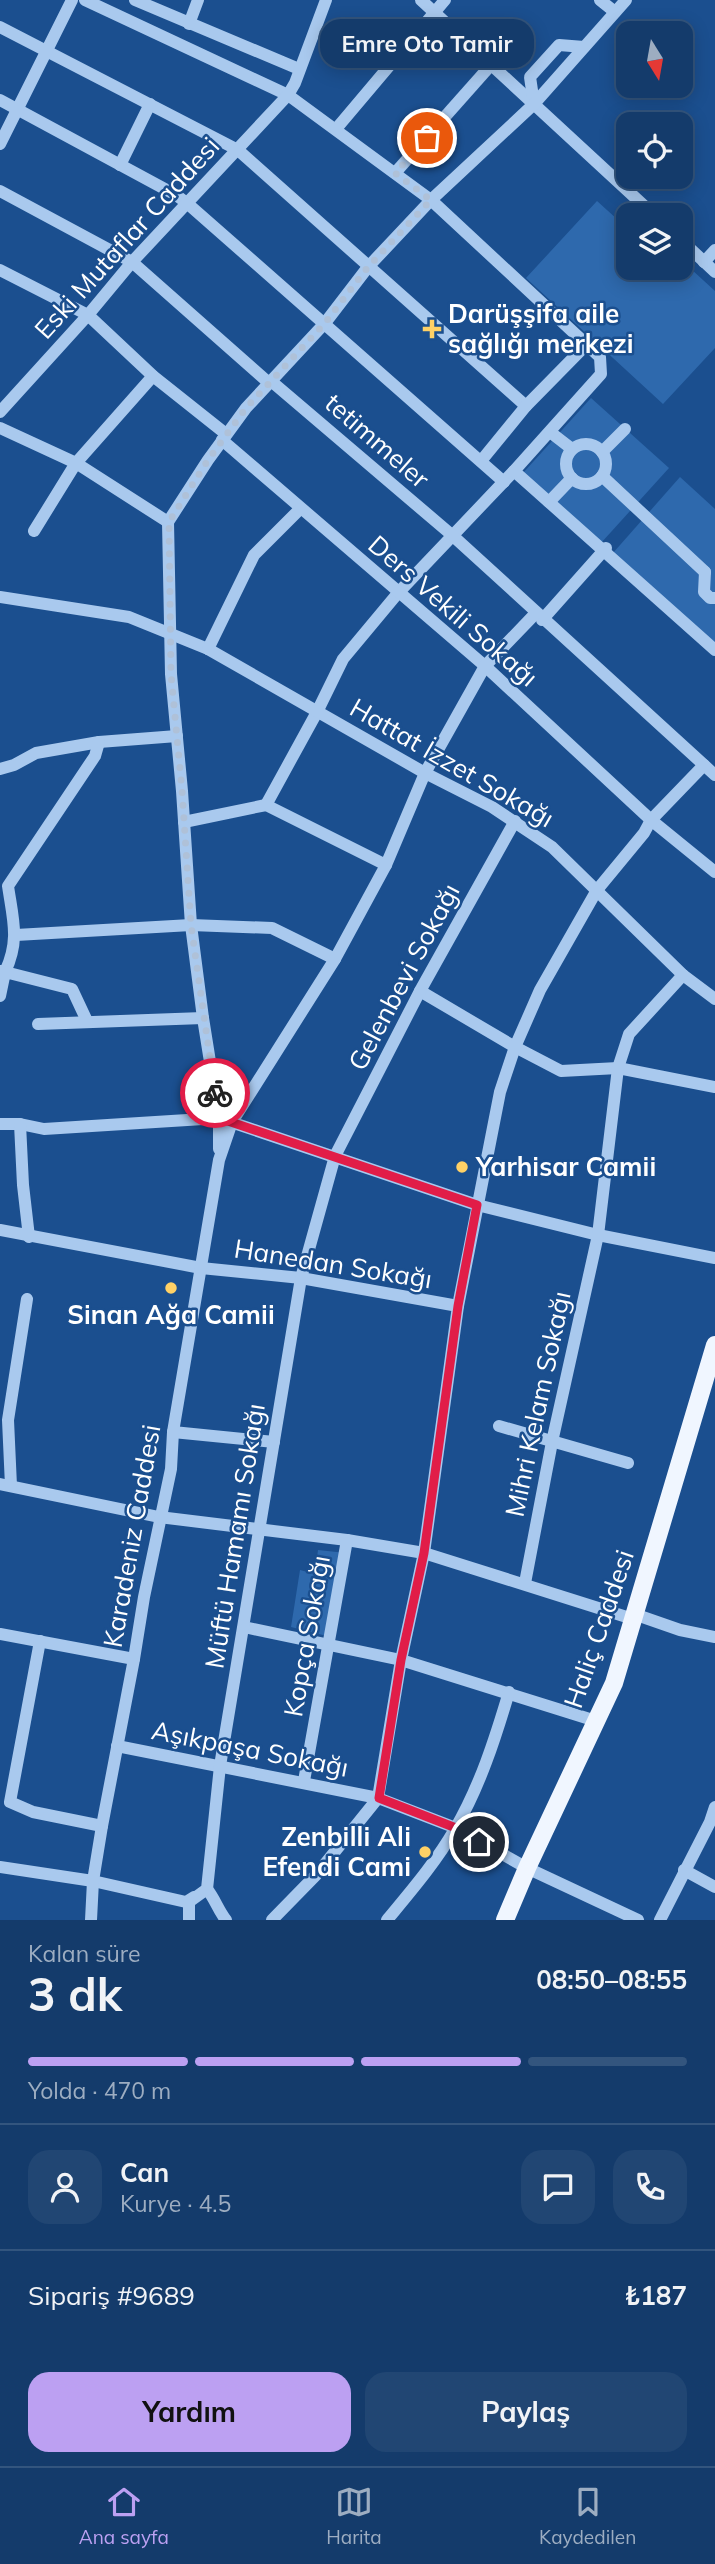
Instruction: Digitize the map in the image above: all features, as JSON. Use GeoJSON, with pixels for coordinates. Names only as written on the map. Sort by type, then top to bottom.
{"type":"FeatureCollection","features":[{"type":"Feature","properties":{"kind":"main road","name":"Haliç Caddesi"},"geometry":{"type":"LineString","coordinates":[[505,1920],[614,1683],[715,1345]]}},
{"type":"Feature","properties":{"kind":"street"},"geometry":{"type":"LineString","coordinates":[[0,145],[72,0]]}},
{"type":"Feature","properties":{"kind":"street"},"geometry":{"type":"LineString","coordinates":[[85,0],[288,95],[431,200],[600,357],[601,374],[504,482],[398,593],[343,659],[266,805]]}},
{"type":"Feature","properties":{"kind":"street"},"geometry":{"type":"LineString","coordinates":[[135,0],[299,69]]}},
{"type":"Feature","properties":{"kind":"street"},"geometry":{"type":"LineString","coordinates":[[189,24],[198,0]]}},
{"type":"Feature","properties":{"kind":"street","name":"Eski Mutaflar Caddesi"},"geometry":{"type":"LineString","coordinates":[[0,412],[132,262],[288,95],[326,0]]}},
{"type":"Feature","properties":{"kind":"street"},"geometry":{"type":"LineString","coordinates":[[421,0],[641,203]]}},
{"type":"Feature","properties":{"kind":"street"},"geometry":{"type":"LineString","coordinates":[[336,129],[445,0]]}},
{"type":"Feature","properties":{"kind":"street"},"geometry":{"type":"LineString","coordinates":[[600,0],[615,12]]}},
{"type":"Feature","properties":{"kind":"street"},"geometry":{"type":"LineString","coordinates":[[0,428],[76,463],[169,522],[224,437],[325,323],[368,267],[431,200],[534,104],[626,0]]}},
{"type":"Feature","properties":{"kind":"street"},"geometry":{"type":"LineString","coordinates":[[0,27],[238,150],[526,406]]}},
{"type":"Feature","properties":{"kind":"street"},"geometry":{"type":"LineString","coordinates":[[534,104],[530,78],[559,45],[584,47]]}},
{"type":"Feature","properties":{"kind":"street"},"geometry":{"type":"LineString","coordinates":[[395,173],[490,66]]}},
{"type":"Feature","properties":{"kind":"street"},"geometry":{"type":"LineString","coordinates":[[0,100],[188,204],[504,482]]}},
{"type":"Feature","properties":{"kind":"street"},"geometry":{"type":"LineString","coordinates":[[120,165],[150,104]]}},
{"type":"Feature","properties":{"kind":"street","name":"tetimmeler"},"geometry":{"type":"LineString","coordinates":[[0,191],[132,262],[453,536],[539,617],[710,767]]}},
{"type":"Feature","properties":{"kind":"street"},"geometry":{"type":"LineString","coordinates":[[704,262],[715,250]]}},
{"type":"Feature","properties":{"kind":"street"},"geometry":{"type":"LineString","coordinates":[[693,251],[715,272]]}},
{"type":"Feature","properties":{"kind":"street","name":"Ders Vekili Sokağı"},"geometry":{"type":"LineString","coordinates":[[0,270],[88,315],[300,509],[485,666],[651,820],[715,872]]}},
{"type":"Feature","properties":{"kind":"street"},"geometry":{"type":"LineString","coordinates":[[481,461],[526,406],[586,345]]}},
{"type":"Feature","properties":{"kind":"street"},"geometry":{"type":"LineString","coordinates":[[34,531],[76,463],[153,376]]}},
{"type":"Feature","properties":{"kind":"street"},"geometry":{"type":"LineString","coordinates":[[602,452],[625,429]]}},
{"type":"Feature","properties":{"kind":"street"},"geometry":{"type":"LineString","coordinates":[[550,432],[572,449]]}},
{"type":"Feature","properties":{"kind":"street"},"geometry":{"type":"LineString","coordinates":[[591,444],[602,452],[606,464],[601,476],[584,484],[572,478],[566,467],[566,460],[572,449],[591,444]]}},
{"type":"Feature","properties":{"kind":"street"},"geometry":{"type":"LineString","coordinates":[[514,471],[605,549],[715,650]]}},
{"type":"Feature","properties":{"kind":"street"},"geometry":{"type":"LineString","coordinates":[[601,476],[710,570],[704,592],[710,598],[715,598]]}},
{"type":"Feature","properties":{"kind":"street"},"geometry":{"type":"LineString","coordinates":[[549,502],[572,478]]}},
{"type":"Feature","properties":{"kind":"street"},"geometry":{"type":"LineString","coordinates":[[208,649],[254,555],[300,509]]}},
{"type":"Feature","properties":{"kind":"street","name":"Karadeniz Caddesi"},"geometry":{"type":"LineString","coordinates":[[91,1920],[93,1881],[102,1826],[159,1517],[171,1469],[173,1432],[225,1120],[202,1018],[191,925],[169,634],[169,522]]}},
{"type":"Feature","properties":{"kind":"street"},"geometry":{"type":"LineString","coordinates":[[225,1120],[335,959],[386,865],[425,773],[485,666],[539,617],[605,549]]}},
{"type":"Feature","properties":{"kind":"street","name":"Hattat İzzet Sokağı"},"geometry":{"type":"LineString","coordinates":[[0,597],[129,617],[208,649],[514,821],[552,847],[683,975],[715,999]]}},
{"type":"Feature","properties":{"kind":"street"},"geometry":{"type":"LineString","coordinates":[[0,769],[36,753],[99,742],[177,736]]}},
{"type":"Feature","properties":{"kind":"street"},"geometry":{"type":"LineString","coordinates":[[0,996],[3,972],[12,957],[16,935],[4,887],[95,757],[99,742]]}},
{"type":"Feature","properties":{"kind":"street"},"geometry":{"type":"LineString","coordinates":[[272,1920],[316,1875],[379,1798],[401,1660],[424,1553],[458,1306],[500,1092],[514,1047],[540,990],[597,890],[645,833],[651,820],[710,767]]}},
{"type":"Feature","properties":{"kind":"street"},"geometry":{"type":"LineString","coordinates":[[184,822],[266,805],[386,865]]}},
{"type":"Feature","properties":{"kind":"street","name":"Gelenbevi Sokağı"},"geometry":{"type":"LineString","coordinates":[[335,1156],[420,991],[514,821]]}},
{"type":"Feature","properties":{"kind":"street"},"geometry":{"type":"LineString","coordinates":[[16,935],[191,925],[272,928],[335,959]]}},
{"type":"Feature","properties":{"kind":"street"},"geometry":{"type":"LineString","coordinates":[[3,972],[72,989],[87,1021]]}},
{"type":"Feature","properties":{"kind":"street","name":"Mihri Kelam Sokağı"},"geometry":{"type":"LineString","coordinates":[[525,1583],[552,1442],[598,1235],[618,1068],[629,1034],[683,975]]}},
{"type":"Feature","properties":{"kind":"street"},"geometry":{"type":"LineString","coordinates":[[420,991],[514,1047],[561,1071],[618,1068],[715,1087]]}},
{"type":"Feature","properties":{"kind":"street"},"geometry":{"type":"LineString","coordinates":[[38,1024],[202,1018]]}},
{"type":"Feature","properties":{"kind":"street"},"geometry":{"type":"LineString","coordinates":[[0,1124],[20,1124],[44,1129],[225,1120],[477,1205],[598,1235],[715,1258]]}},
{"type":"Feature","properties":{"kind":"street"},"geometry":{"type":"LineString","coordinates":[[20,1124],[29,1237]]}},
{"type":"Feature","properties":{"kind":"street","name":"Müftü Hamamı Sokağı"},"geometry":{"type":"LineString","coordinates":[[188,1920],[189,1902],[207,1889],[220,1766],[301,1278],[335,1156]]}},
{"type":"Feature","properties":{"kind":"street","name":"Hanedan Sokağı"},"geometry":{"type":"LineString","coordinates":[[0,1230],[201,1268],[301,1278],[458,1306]]}},
{"type":"Feature","properties":{"kind":"street"},"geometry":{"type":"LineString","coordinates":[[27,1299],[4,1419],[5,1485],[159,1517],[347,1540],[424,1553],[634,1617],[715,1637]]}},
{"type":"Feature","properties":{"kind":"street"},"geometry":{"type":"LineString","coordinates":[[499,1426],[628,1463]]}},
{"type":"Feature","properties":{"kind":"street"},"geometry":{"type":"LineString","coordinates":[[173,1432],[274,1442]]}},
{"type":"Feature","properties":{"kind":"street","name":"Kopça Sokağı"},"geometry":{"type":"LineString","coordinates":[[304,1781],[347,1540]]}},
{"type":"Feature","properties":{"kind":"street"},"geometry":{"type":"LineString","coordinates":[[244,1627],[401,1660],[596,1721]]}},
{"type":"Feature","properties":{"kind":"street"},"geometry":{"type":"LineString","coordinates":[[0,1634],[134,1660]]}},
{"type":"Feature","properties":{"kind":"street"},"geometry":{"type":"LineString","coordinates":[[40,1641],[10,1802],[33,1812],[102,1826]]}},
{"type":"Feature","properties":{"kind":"street"},"geometry":{"type":"LineString","coordinates":[[387,1920],[424,1875],[456,1828],[490,1756],[509,1692]]}},
{"type":"Feature","properties":{"kind":"street","name":"Aşıkpaşa Sokağı"},"geometry":{"type":"LineString","coordinates":[[117,1746],[379,1798],[456,1828],[527,1868],[638,1920]]}},
{"type":"Feature","properties":{"kind":"street"},"geometry":{"type":"LineString","coordinates":[[660,1920],[715,1807]]}},
{"type":"Feature","properties":{"kind":"street"},"geometry":{"type":"LineString","coordinates":[[0,1867],[93,1881],[186,1902],[207,1889],[226,1920]]}},
{"type":"Feature","properties":{"kind":"street"},"geometry":{"type":"LineString","coordinates":[[684,1870],[715,1887]]}},
{"type":"Feature","properties":{"kind":"shaded area"},"geometry":{"type":"Polygon","coordinates":[[[597,201],[616,218],[616,280],[693,280],[693,271],[715,291],[715,348],[663,404],[526,278],[597,201]]]}},
{"type":"Feature","properties":{"kind":"shaded area"},"geometry":{"type":"Polygon","coordinates":[[[591,398],[669,468],[601,543],[523,473],[591,398]]]}},
{"type":"Feature","properties":{"kind":"shaded area"},"geometry":{"type":"Polygon","coordinates":[[[680,477],[715,509],[715,645],[613,553],[680,477]]]}},
{"type":"Feature","properties":{"kind":"shaded area"},"geometry":{"type":"Polygon","coordinates":[[[318,1550],[346,1553],[331,1637],[291,1627],[300,1570],[315,1574],[318,1550]]]}},
{"type":"Feature","properties":{"kind":"way so far"},"geometry":{"type":"LineString","coordinates":[[215,1093],[202,1018],[191,925],[171,674],[167,565],[169,522],[208,460],[246,408],[325,323],[368,267],[431,200],[395,173],[427,138]]}},
{"type":"Feature","properties":{"kind":"place","name":"Emre Oto Tamir"},"geometry":{"type":"Point","coordinates":[427,138]}},
{"type":"Feature","properties":{"kind":"place","name":"Darüşşifa aile sağlığı merkezi"},"geometry":{"type":"Point","coordinates":[432,329]}},
{"type":"Feature","properties":{"kind":"place","name":"Yarhisar Camii"},"geometry":{"type":"Point","coordinates":[462,1167]}},
{"type":"Feature","properties":{"kind":"place","name":"Sinan Ağa Camii"},"geometry":{"type":"Point","coordinates":[171,1288]}},
{"type":"Feature","properties":{"kind":"place","name":"Zenbilli Ali Efendi Cami"},"geometry":{"type":"Point","coordinates":[425,1852]}},
{"type":"Feature","properties":{"kind":"route"},"geometry":{"type":"LineString","coordinates":[[215,1093],[219,1118],[477,1205],[458,1306],[424,1553],[401,1660],[379,1798],[456,1828],[479,1842]]}}]}
